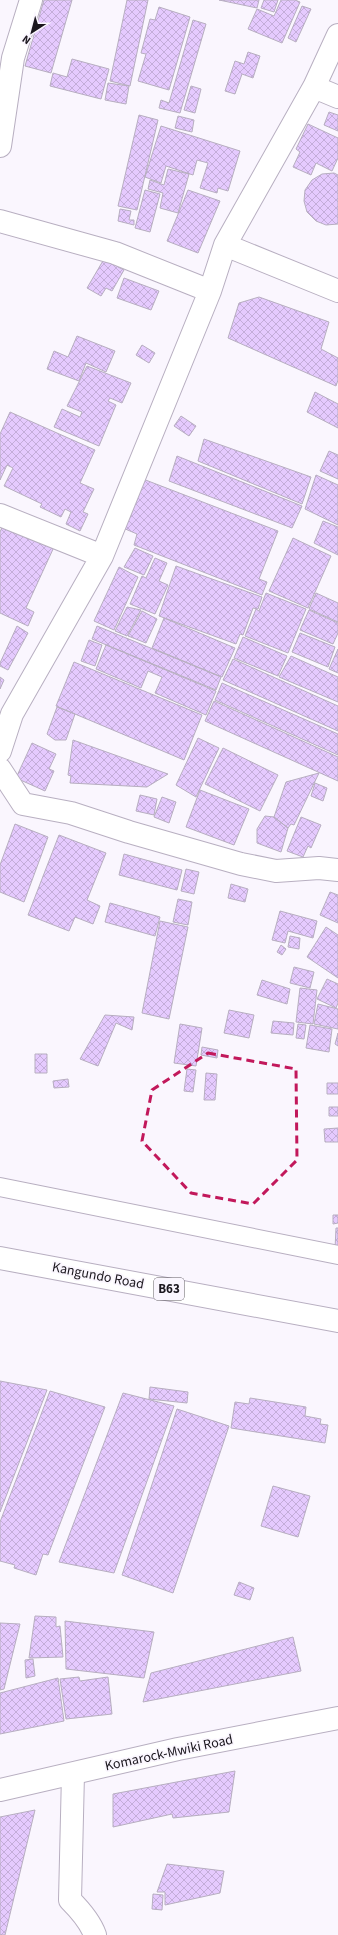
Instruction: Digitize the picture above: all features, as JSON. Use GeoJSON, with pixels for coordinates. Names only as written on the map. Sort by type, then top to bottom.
{"type":"FeatureCollection","features":[{"type":"Feature","properties":{"kind":"main road"},"geometry":{"type":"LineString","coordinates":[[0,146],[13,58],[31,0]]}},
{"type":"Feature","properties":{"kind":"main road"},"geometry":{"type":"LineString","coordinates":[[0,751],[6,714],[102,556],[210,291],[225,245],[314,87],[338,35]]}},
{"type":"Feature","properties":{"kind":"main road"},"geometry":{"type":"LineString","coordinates":[[314,87],[338,97]]}},
{"type":"Feature","properties":{"kind":"main road"},"geometry":{"type":"LineString","coordinates":[[0,221],[115,253],[210,291]]}},
{"type":"Feature","properties":{"kind":"main road"},"geometry":{"type":"LineString","coordinates":[[225,245],[338,291]]}},
{"type":"Feature","properties":{"kind":"main road"},"geometry":{"type":"LineString","coordinates":[[0,515],[102,556]]}},
{"type":"Feature","properties":{"kind":"main road"},"geometry":{"type":"LineString","coordinates":[[0,769],[23,804],[70,813],[241,864],[276,871],[319,868],[338,870]]}},
{"type":"Feature","properties":{"kind":"main road","name":"Kangundo Road"},"geometry":{"type":"LineString","coordinates":[[0,1258],[338,1321]]}},
{"type":"Feature","properties":{"kind":"main road","name":"Komarock-Mwiki Road"},"geometry":{"type":"LineString","coordinates":[[0,1790],[178,1749],[338,1718]]}},
{"type":"Feature","properties":{"kind":"main road"},"geometry":{"type":"LineString","coordinates":[[73,1774],[70,1900],[81,1911],[93,1929],[95,1935]]}},
{"type":"Feature","properties":{"kind":"lane"},"geometry":{"type":"LineString","coordinates":[[0,1187],[338,1255]]}},
{"type":"Feature","properties":{"kind":"highlighted area"},"geometry":{"type":"Polygon","coordinates":[[[208,1053],[296,1069],[297,1160],[253,1204],[191,1193],[142,1141],[152,1090],[208,1053]]]}},
{"type":"Feature","properties":{"kind":"building"},"geometry":{"type":"Polygon","coordinates":[[[44,0],[72,0],[51,73],[25,66],[44,0]]]}},
{"type":"Feature","properties":{"kind":"building"},"geometry":{"type":"Polygon","coordinates":[[[127,0],[148,0],[130,86],[110,81],[127,0]]]}},
{"type":"Feature","properties":{"kind":"building"},"geometry":{"type":"Polygon","coordinates":[[[219,0],[259,0],[257,8],[219,0]]]}},
{"type":"Feature","properties":{"kind":"building"},"geometry":{"type":"Polygon","coordinates":[[[264,0],[278,0],[274,12],[261,8],[264,0]]]}},
{"type":"Feature","properties":{"kind":"building"},"geometry":{"type":"Polygon","coordinates":[[[281,0],[295,0],[300,2],[282,43],[248,29],[257,9],[274,16],[281,0]]]}},
{"type":"Feature","properties":{"kind":"building"},"geometry":{"type":"Polygon","coordinates":[[[302,6],[311,9],[296,42],[288,38],[302,6]]]}},
{"type":"Feature","properties":{"kind":"building"},"geometry":{"type":"Polygon","coordinates":[[[159,7],[190,17],[169,90],[138,81],[146,54],[141,53],[150,19],[155,20],[159,7]]]}},
{"type":"Feature","properties":{"kind":"building"},"geometry":{"type":"Polygon","coordinates":[[[193,20],[206,24],[180,113],[159,108],[161,100],[169,103],[193,20]]]}},
{"type":"Feature","properties":{"kind":"building"},"geometry":{"type":"Polygon","coordinates":[[[248,52],[260,56],[253,78],[242,74],[235,94],[225,91],[235,61],[244,64],[248,52]]]}},
{"type":"Feature","properties":{"kind":"building"},"geometry":{"type":"Polygon","coordinates":[[[72,59],[109,69],[101,99],[50,86],[53,73],[67,77],[72,59]]]}},
{"type":"Feature","properties":{"kind":"building"},"geometry":{"type":"Polygon","coordinates":[[[108,83],[129,86],[126,104],[105,100],[108,83]]]}},
{"type":"Feature","properties":{"kind":"building"},"geometry":{"type":"Polygon","coordinates":[[[191,86],[201,89],[195,113],[184,110],[191,86]]]}},
{"type":"Feature","properties":{"kind":"building"},"geometry":{"type":"Polygon","coordinates":[[[329,112],[338,115],[338,131],[324,125],[329,112]]]}},
{"type":"Feature","properties":{"kind":"building"},"geometry":{"type":"Polygon","coordinates":[[[139,115],[158,120],[137,210],[118,206],[139,115]]]}},
{"type":"Feature","properties":{"kind":"building"},"geometry":{"type":"Polygon","coordinates":[[[178,116],[194,120],[192,132],[175,128],[178,116]]]}},
{"type":"Feature","properties":{"kind":"building"},"geometry":{"type":"Polygon","coordinates":[[[308,124],[338,138],[338,158],[332,171],[316,163],[311,175],[293,167],[300,152],[296,149],[308,124]]]}},
{"type":"Feature","properties":{"kind":"building"},"geometry":{"type":"Polygon","coordinates":[[[161,126],[240,151],[228,191],[218,188],[217,193],[200,188],[208,163],[197,160],[193,175],[166,166],[161,183],[145,177],[161,126]]]}},
{"type":"Feature","properties":{"kind":"building"},"geometry":{"type":"Polygon","coordinates":[[[168,169],[189,174],[178,213],[160,208],[163,193],[148,189],[150,180],[164,185],[168,169]]]}},
{"type":"Feature","properties":{"kind":"building"},"geometry":{"type":"Polygon","coordinates":[[[334,173],[338,175],[338,224],[326,225],[316,221],[307,212],[304,201],[305,190],[312,180],[322,174],[334,173]]]}},
{"type":"Feature","properties":{"kind":"building"},"geometry":{"type":"Polygon","coordinates":[[[145,190],[160,194],[150,232],[135,228],[145,190]]]}},
{"type":"Feature","properties":{"kind":"building"},"geometry":{"type":"Polygon","coordinates":[[[188,190],[220,201],[198,253],[167,241],[188,190]]]}},
{"type":"Feature","properties":{"kind":"building"},"geometry":{"type":"Polygon","coordinates":[[[120,209],[131,211],[129,220],[134,220],[134,225],[118,221],[120,209]]]}},
{"type":"Feature","properties":{"kind":"building"},"geometry":{"type":"Polygon","coordinates":[[[104,259],[120,262],[118,267],[124,270],[112,291],[106,288],[101,296],[87,288],[104,259]]]}},
{"type":"Feature","properties":{"kind":"building"},"geometry":{"type":"Polygon","coordinates":[[[124,278],[159,291],[151,310],[117,298],[124,278]]]}},
{"type":"Feature","properties":{"kind":"building"},"geometry":{"type":"Polygon","coordinates":[[[259,297],[329,322],[321,349],[338,358],[338,380],[336,386],[228,338],[239,303],[259,297]]]}},
{"type":"Feature","properties":{"kind":"building"},"geometry":{"type":"Polygon","coordinates":[[[77,336],[115,351],[106,372],[86,363],[79,381],[47,369],[54,351],[68,357],[77,336]]]}},
{"type":"Feature","properties":{"kind":"building"},"geometry":{"type":"Polygon","coordinates":[[[142,345],[155,353],[149,363],[136,355],[142,345]]]}},
{"type":"Feature","properties":{"kind":"building"},"geometry":{"type":"Polygon","coordinates":[[[87,366],[131,383],[122,403],[110,398],[108,401],[116,405],[99,446],[54,427],[62,409],[80,417],[82,412],[67,406],[87,366]]]}},
{"type":"Feature","properties":{"kind":"building"},"geometry":{"type":"Polygon","coordinates":[[[315,392],[338,404],[338,428],[307,412],[315,392]]]}},
{"type":"Feature","properties":{"kind":"building"},"geometry":{"type":"Polygon","coordinates":[[[10,412],[95,450],[80,483],[94,489],[83,512],[88,514],[80,531],[66,524],[71,512],[65,509],[61,517],[40,507],[42,504],[4,486],[13,468],[7,465],[0,480],[0,434],[10,412]]]}},
{"type":"Feature","properties":{"kind":"building"},"geometry":{"type":"Polygon","coordinates":[[[181,416],[196,426],[189,436],[174,426],[181,416]]]}},
{"type":"Feature","properties":{"kind":"building"},"geometry":{"type":"Polygon","coordinates":[[[204,439],[311,477],[302,504],[198,461],[204,439]]]}},
{"type":"Feature","properties":{"kind":"building"},"geometry":{"type":"Polygon","coordinates":[[[329,451],[338,455],[338,479],[320,471],[329,451]]]}},
{"type":"Feature","properties":{"kind":"building"},"geometry":{"type":"Polygon","coordinates":[[[177,456],[302,506],[292,528],[169,481],[177,456]]]}},
{"type":"Feature","properties":{"kind":"building"},"geometry":{"type":"Polygon","coordinates":[[[316,475],[338,485],[338,525],[305,509],[316,475]]]}},
{"type":"Feature","properties":{"kind":"building"},"geometry":{"type":"Polygon","coordinates":[[[143,479],[278,531],[259,579],[267,582],[262,595],[134,545],[137,534],[123,528],[143,479]]]}},
{"type":"Feature","properties":{"kind":"building"},"geometry":{"type":"Polygon","coordinates":[[[323,521],[338,527],[338,555],[314,543],[323,521]]]}},
{"type":"Feature","properties":{"kind":"building"},"geometry":{"type":"Polygon","coordinates":[[[4,523],[54,547],[26,608],[34,612],[28,626],[0,613],[0,532],[4,523]]]}},
{"type":"Feature","properties":{"kind":"building"},"geometry":{"type":"Polygon","coordinates":[[[293,538],[331,556],[308,608],[269,591],[293,538]]]}},
{"type":"Feature","properties":{"kind":"building"},"geometry":{"type":"Polygon","coordinates":[[[135,548],[153,556],[144,575],[124,567],[135,548]]]}},
{"type":"Feature","properties":{"kind":"building"},"geometry":{"type":"Polygon","coordinates":[[[155,558],[167,563],[159,581],[168,585],[155,614],[130,604],[142,576],[146,578],[155,558]]]}},
{"type":"Feature","properties":{"kind":"building"},"geometry":{"type":"Polygon","coordinates":[[[176,566],[262,597],[258,609],[253,608],[243,635],[240,634],[236,644],[159,616],[176,566]]]}},
{"type":"Feature","properties":{"kind":"building"},"geometry":{"type":"Polygon","coordinates":[[[119,567],[138,577],[114,630],[94,621],[119,567]]]}},
{"type":"Feature","properties":{"kind":"building"},"geometry":{"type":"Polygon","coordinates":[[[266,593],[306,609],[288,653],[245,636],[256,609],[259,611],[266,593]]]}},
{"type":"Feature","properties":{"kind":"building"},"geometry":{"type":"Polygon","coordinates":[[[316,593],[338,603],[338,622],[309,609],[316,593]]]}},
{"type":"Feature","properties":{"kind":"building"},"geometry":{"type":"Polygon","coordinates":[[[127,607],[141,610],[127,636],[115,631],[127,607]]]}},
{"type":"Feature","properties":{"kind":"building"},"geometry":{"type":"Polygon","coordinates":[[[309,610],[338,623],[338,633],[333,644],[300,630],[309,610]]]}},
{"type":"Feature","properties":{"kind":"building"},"geometry":{"type":"Polygon","coordinates":[[[142,611],[157,619],[146,643],[128,636],[142,611]]]}},
{"type":"Feature","properties":{"kind":"building"},"geometry":{"type":"Polygon","coordinates":[[[164,618],[235,648],[222,677],[152,648],[164,618]]]}},
{"type":"Feature","properties":{"kind":"building"},"geometry":{"type":"Polygon","coordinates":[[[17,626],[28,633],[8,670],[0,666],[0,663],[17,626]]]}},
{"type":"Feature","properties":{"kind":"building"},"geometry":{"type":"Polygon","coordinates":[[[97,626],[221,677],[216,690],[92,639],[97,626]]]}},
{"type":"Feature","properties":{"kind":"building"},"geometry":{"type":"Polygon","coordinates":[[[300,633],[335,647],[328,667],[292,652],[300,633]]]}},
{"type":"Feature","properties":{"kind":"building"},"geometry":{"type":"Polygon","coordinates":[[[243,637],[287,656],[278,676],[234,658],[243,637]]]}},
{"type":"Feature","properties":{"kind":"building"},"geometry":{"type":"Polygon","coordinates":[[[89,640],[102,645],[95,666],[81,661],[89,640]]]}},
{"type":"Feature","properties":{"kind":"building"},"geometry":{"type":"Polygon","coordinates":[[[106,645],[216,691],[206,715],[155,693],[162,677],[148,671],[141,688],[96,669],[106,645]]]}},
{"type":"Feature","properties":{"kind":"building"},"geometry":{"type":"Polygon","coordinates":[[[338,649],[338,673],[329,669],[338,649]]]}},
{"type":"Feature","properties":{"kind":"building"},"geometry":{"type":"Polygon","coordinates":[[[291,656],[338,677],[338,702],[279,677],[291,656]]]}},
{"type":"Feature","properties":{"kind":"building"},"geometry":{"type":"Polygon","coordinates":[[[233,659],[338,706],[338,731],[223,680],[233,659]]]}},
{"type":"Feature","properties":{"kind":"building"},"geometry":{"type":"Polygon","coordinates":[[[74,662],[202,715],[184,760],[56,706],[74,662]]]}},
{"type":"Feature","properties":{"kind":"building"},"geometry":{"type":"Polygon","coordinates":[[[0,677],[4,680],[0,689],[0,677]]]}},
{"type":"Feature","properties":{"kind":"building"},"geometry":{"type":"Polygon","coordinates":[[[222,683],[338,734],[338,755],[215,700],[222,683]]]}},
{"type":"Feature","properties":{"kind":"building"},"geometry":{"type":"Polygon","coordinates":[[[214,701],[338,757],[338,781],[205,721],[214,701]]]}},
{"type":"Feature","properties":{"kind":"building"},"geometry":{"type":"Polygon","coordinates":[[[57,707],[75,714],[66,740],[55,740],[47,734],[57,707]]]}},
{"type":"Feature","properties":{"kind":"building"},"geometry":{"type":"Polygon","coordinates":[[[198,738],[219,748],[196,797],[176,785],[198,738]]]}},
{"type":"Feature","properties":{"kind":"building"},"geometry":{"type":"Polygon","coordinates":[[[73,740],[168,774],[147,787],[70,783],[71,776],[68,775],[73,740]]]}},
{"type":"Feature","properties":{"kind":"building"},"geometry":{"type":"Polygon","coordinates":[[[32,743],[56,754],[49,769],[54,771],[45,791],[16,778],[32,743]]]}},
{"type":"Feature","properties":{"kind":"building"},"geometry":{"type":"Polygon","coordinates":[[[223,748],[278,775],[260,811],[205,784],[223,748]]]}},
{"type":"Feature","properties":{"kind":"building"},"geometry":{"type":"Polygon","coordinates":[[[319,773],[294,825],[291,824],[288,828],[274,817],[286,782],[319,773]]]}},
{"type":"Feature","properties":{"kind":"building"},"geometry":{"type":"Polygon","coordinates":[[[315,783],[327,788],[323,801],[311,796],[315,783]]]}},
{"type":"Feature","properties":{"kind":"building"},"geometry":{"type":"Polygon","coordinates":[[[200,790],[249,809],[234,845],[186,827],[200,790]]]}},
{"type":"Feature","properties":{"kind":"building"},"geometry":{"type":"Polygon","coordinates":[[[140,795],[157,799],[154,815],[136,811],[140,795]]]}},
{"type":"Feature","properties":{"kind":"building"},"geometry":{"type":"Polygon","coordinates":[[[162,797],[176,802],[169,823],[154,817],[162,797]]]}},
{"type":"Feature","properties":{"kind":"building"},"geometry":{"type":"Polygon","coordinates":[[[265,816],[274,817],[288,828],[281,852],[257,843],[257,829],[265,816]]]}},
{"type":"Feature","properties":{"kind":"building"},"geometry":{"type":"Polygon","coordinates":[[[301,817],[321,825],[311,848],[308,846],[303,857],[287,851],[301,817]]]}},
{"type":"Feature","properties":{"kind":"building"},"geometry":{"type":"Polygon","coordinates":[[[15,824],[48,837],[24,902],[0,892],[0,865],[15,824]]]}},
{"type":"Feature","properties":{"kind":"building"},"geometry":{"type":"Polygon","coordinates":[[[59,835],[106,853],[87,900],[100,906],[93,924],[75,917],[69,931],[28,915],[59,835]]]}},
{"type":"Feature","properties":{"kind":"building"},"geometry":{"type":"Polygon","coordinates":[[[124,854],[182,870],[177,890],[119,875],[124,854]]]}},
{"type":"Feature","properties":{"kind":"building"},"geometry":{"type":"Polygon","coordinates":[[[186,869],[199,872],[194,894],[181,891],[186,869]]]}},
{"type":"Feature","properties":{"kind":"building"},"geometry":{"type":"Polygon","coordinates":[[[231,884],[248,889],[245,902],[228,898],[231,884]]]}},
{"type":"Feature","properties":{"kind":"building"},"geometry":{"type":"Polygon","coordinates":[[[330,892],[338,895],[338,923],[320,915],[330,892]]]}},
{"type":"Feature","properties":{"kind":"building"},"geometry":{"type":"Polygon","coordinates":[[[178,899],[192,902],[188,925],[173,922],[178,899]]]}},
{"type":"Feature","properties":{"kind":"building"},"geometry":{"type":"Polygon","coordinates":[[[110,903],[160,917],[155,936],[105,922],[110,903]]]}},
{"type":"Feature","properties":{"kind":"building"},"geometry":{"type":"Polygon","coordinates":[[[280,911],[317,921],[313,938],[288,931],[285,943],[272,940],[280,911]]]}},
{"type":"Feature","properties":{"kind":"building"},"geometry":{"type":"Polygon","coordinates":[[[160,921],[188,927],[169,1019],[142,1013],[160,921]]]}},
{"type":"Feature","properties":{"kind":"building"},"geometry":{"type":"Polygon","coordinates":[[[326,927],[338,935],[338,978],[307,957],[326,927]]]}},
{"type":"Feature","properties":{"kind":"building"},"geometry":{"type":"Polygon","coordinates":[[[290,936],[300,938],[299,949],[288,947],[290,936]]]}},
{"type":"Feature","properties":{"kind":"building"},"geometry":{"type":"Polygon","coordinates":[[[281,945],[286,949],[282,955],[277,952],[281,945]]]}},
{"type":"Feature","properties":{"kind":"building"},"geometry":{"type":"Polygon","coordinates":[[[294,967],[314,972],[310,988],[290,983],[294,967]]]}},
{"type":"Feature","properties":{"kind":"building"},"geometry":{"type":"Polygon","coordinates":[[[327,979],[338,984],[338,1003],[336,1008],[317,999],[327,979]]]}},
{"type":"Feature","properties":{"kind":"building"},"geometry":{"type":"Polygon","coordinates":[[[262,980],[290,989],[287,1004],[257,995],[262,980]]]}},
{"type":"Feature","properties":{"kind":"building"},"geometry":{"type":"Polygon","coordinates":[[[300,988],[317,990],[313,1024],[296,1022],[300,988]]]}},
{"type":"Feature","properties":{"kind":"building"},"geometry":{"type":"Polygon","coordinates":[[[318,1004],[338,1009],[338,1029],[314,1024],[318,1004]]]}},
{"type":"Feature","properties":{"kind":"building"},"geometry":{"type":"Polygon","coordinates":[[[229,1010],[254,1015],[249,1038],[224,1033],[229,1010]]]}},
{"type":"Feature","properties":{"kind":"building"},"geometry":{"type":"Polygon","coordinates":[[[105,1015],[134,1017],[132,1030],[116,1023],[98,1066],[80,1059],[105,1015]]]}},
{"type":"Feature","properties":{"kind":"building"},"geometry":{"type":"Polygon","coordinates":[[[273,1021],[294,1023],[293,1035],[271,1033],[273,1021]]]}},
{"type":"Feature","properties":{"kind":"building"},"geometry":{"type":"Polygon","coordinates":[[[180,1024],[202,1028],[196,1066],[174,1063],[180,1024]]]}},
{"type":"Feature","properties":{"kind":"building"},"geometry":{"type":"Polygon","coordinates":[[[298,1024],[306,1025],[304,1039],[296,1038],[298,1024]]]}},
{"type":"Feature","properties":{"kind":"building"},"geometry":{"type":"Polygon","coordinates":[[[310,1025],[332,1029],[329,1052],[306,1048],[310,1025]]]}},
{"type":"Feature","properties":{"kind":"building"},"geometry":{"type":"Polygon","coordinates":[[[338,1033],[338,1046],[335,1044],[338,1033]]]}},
{"type":"Feature","properties":{"kind":"building"},"geometry":{"type":"Polygon","coordinates":[[[202,1047],[218,1050],[217,1058],[201,1055],[202,1047]]]}},
{"type":"Feature","properties":{"kind":"building"},"geometry":{"type":"Polygon","coordinates":[[[35,1054],[47,1054],[47,1073],[35,1073],[35,1054]]]}},
{"type":"Feature","properties":{"kind":"building"},"geometry":{"type":"Polygon","coordinates":[[[187,1069],[196,1070],[193,1092],[184,1091],[187,1069]]]}},
{"type":"Feature","properties":{"kind":"building"},"geometry":{"type":"Polygon","coordinates":[[[206,1073],[217,1074],[215,1100],[204,1100],[206,1073]]]}},
{"type":"Feature","properties":{"kind":"building"},"geometry":{"type":"Polygon","coordinates":[[[68,1079],[69,1087],[54,1088],[53,1081],[68,1079]]]}},
{"type":"Feature","properties":{"kind":"building"},"geometry":{"type":"Polygon","coordinates":[[[327,1083],[338,1083],[338,1094],[327,1094],[327,1083]]]}},
{"type":"Feature","properties":{"kind":"building"},"geometry":{"type":"Polygon","coordinates":[[[329,1107],[338,1107],[338,1116],[329,1116],[329,1107]]]}},
{"type":"Feature","properties":{"kind":"building"},"geometry":{"type":"Polygon","coordinates":[[[338,1128],[338,1142],[325,1142],[324,1129],[338,1128]]]}},
{"type":"Feature","properties":{"kind":"building"},"geometry":{"type":"Polygon","coordinates":[[[333,1215],[338,1215],[338,1223],[333,1224],[333,1215]]]}},
{"type":"Feature","properties":{"kind":"building"},"geometry":{"type":"Polygon","coordinates":[[[336,1228],[338,1228],[338,1249],[335,1249],[336,1228]]]}},
{"type":"Feature","properties":{"kind":"building"},"geometry":{"type":"Polygon","coordinates":[[[0,1381],[47,1390],[0,1512],[0,1381]]]}},
{"type":"Feature","properties":{"kind":"building"},"geometry":{"type":"Polygon","coordinates":[[[150,1387],[188,1392],[187,1403],[149,1399],[150,1387]]]}},
{"type":"Feature","properties":{"kind":"building"},"geometry":{"type":"Polygon","coordinates":[[[50,1391],[105,1407],[48,1555],[43,1554],[36,1575],[14,1568],[15,1565],[0,1561],[0,1522],[50,1391]]]}},
{"type":"Feature","properties":{"kind":"building"},"geometry":{"type":"Polygon","coordinates":[[[123,1393],[174,1406],[114,1573],[59,1562],[123,1393]]]}},
{"type":"Feature","properties":{"kind":"building"},"geometry":{"type":"Polygon","coordinates":[[[250,1398],[306,1407],[305,1416],[321,1419],[320,1424],[328,1425],[325,1443],[231,1428],[235,1402],[249,1404],[250,1398]]]}},
{"type":"Feature","properties":{"kind":"building"},"geometry":{"type":"Polygon","coordinates":[[[177,1409],[229,1426],[173,1593],[122,1575],[177,1409]]]}},
{"type":"Feature","properties":{"kind":"building"},"geometry":{"type":"Polygon","coordinates":[[[273,1486],[310,1496],[298,1537],[261,1526],[273,1486]]]}},
{"type":"Feature","properties":{"kind":"building"},"geometry":{"type":"Polygon","coordinates":[[[239,1582],[254,1588],[250,1600],[234,1595],[239,1582]]]}},
{"type":"Feature","properties":{"kind":"building"},"geometry":{"type":"Polygon","coordinates":[[[35,1616],[56,1617],[56,1627],[60,1626],[63,1657],[29,1658],[35,1616]]]}},
{"type":"Feature","properties":{"kind":"building"},"geometry":{"type":"Polygon","coordinates":[[[65,1621],[154,1632],[144,1678],[66,1669],[65,1621]]]}},
{"type":"Feature","properties":{"kind":"building"},"geometry":{"type":"Polygon","coordinates":[[[0,1623],[20,1624],[4,1689],[0,1690],[0,1623]]]}},
{"type":"Feature","properties":{"kind":"building"},"geometry":{"type":"Polygon","coordinates":[[[293,1637],[301,1671],[143,1702],[151,1673],[293,1637]]]}},
{"type":"Feature","properties":{"kind":"building"},"geometry":{"type":"Polygon","coordinates":[[[33,1659],[35,1676],[26,1678],[25,1660],[33,1659]]]}},
{"type":"Feature","properties":{"kind":"building"},"geometry":{"type":"Polygon","coordinates":[[[79,1677],[80,1681],[108,1677],[112,1714],[66,1719],[60,1679],[79,1677]]]}},
{"type":"Feature","properties":{"kind":"building"},"geometry":{"type":"Polygon","coordinates":[[[58,1678],[64,1721],[0,1734],[0,1693],[58,1678]]]}},
{"type":"Feature","properties":{"kind":"building"},"geometry":{"type":"Polygon","coordinates":[[[235,1771],[229,1812],[173,1818],[172,1814],[113,1827],[113,1794],[235,1771]]]}},
{"type":"Feature","properties":{"kind":"building"},"geometry":{"type":"Polygon","coordinates":[[[35,1810],[5,1935],[0,1935],[0,1817],[35,1810]]]}},
{"type":"Feature","properties":{"kind":"building"},"geometry":{"type":"Polygon","coordinates":[[[167,1864],[224,1871],[220,1893],[165,1905],[165,1892],[157,1892],[167,1864]]]}},
{"type":"Feature","properties":{"kind":"building"},"geometry":{"type":"Polygon","coordinates":[[[153,1894],[163,1895],[162,1910],[152,1909],[153,1894]]]}}]}
